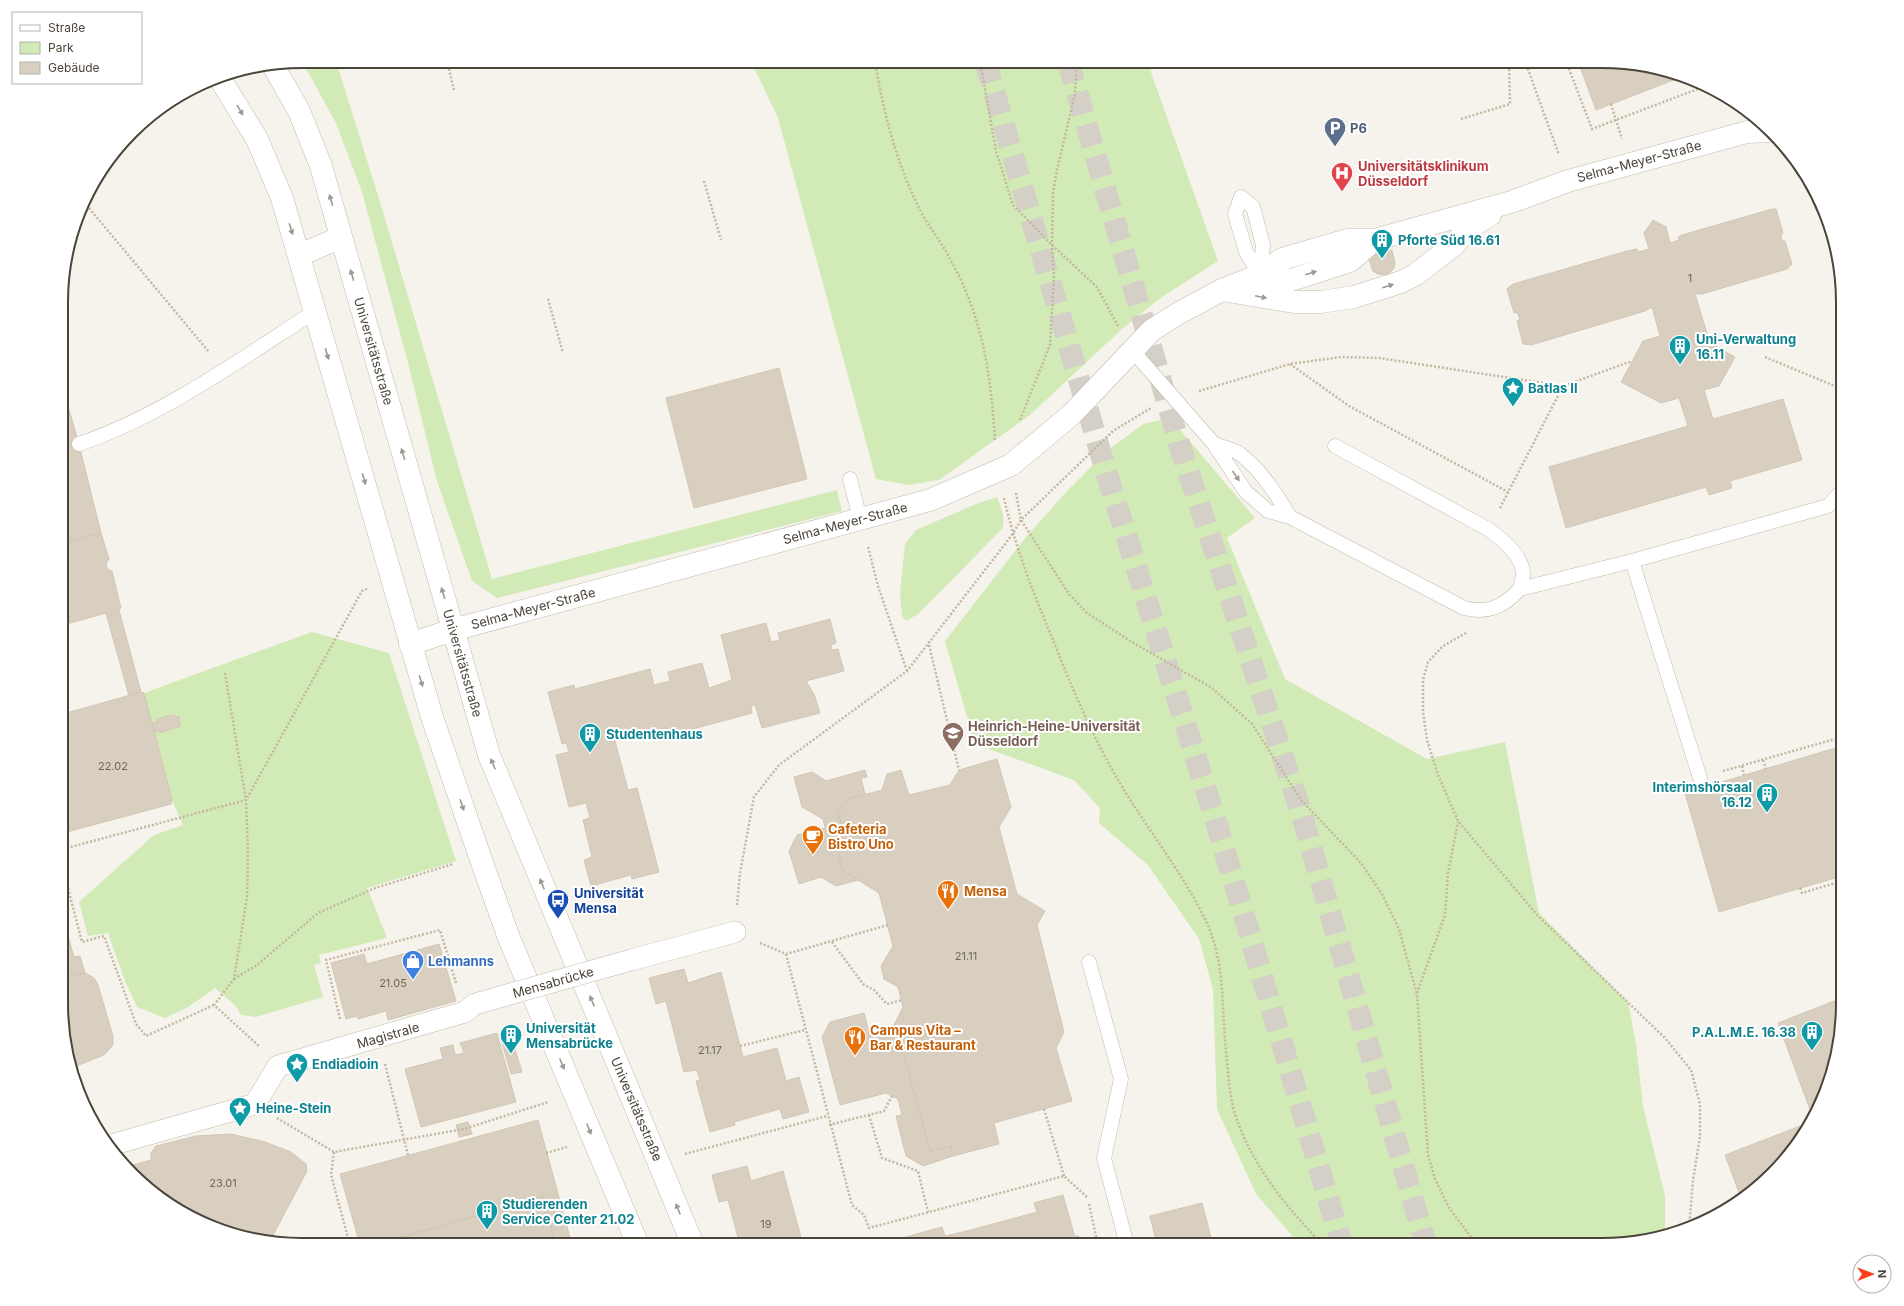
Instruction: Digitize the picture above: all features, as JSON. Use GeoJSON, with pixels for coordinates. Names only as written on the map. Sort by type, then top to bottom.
{"type":"FeatureCollection","features":[{"type":"Feature","properties":{"kind":"street","name":"Universitätsstraße"},"geometry":{"type":"LineString","coordinates":[[276,70],[299,111],[321,166],[490,756],[690,1238]]}},
{"type":"Feature","properties":{"kind":"street"},"geometry":{"type":"LineString","coordinates":[[223,82],[257,139],[282,198],[300,255],[314,312],[393,578],[410,644],[432,717],[480,857],[509,938],[635,1238]]}},
{"type":"Feature","properties":{"kind":"street","name":"Selma-Meyer-Straße"},"geometry":{"type":"LineString","coordinates":[[410,644],[453,630],[930,500],[1004,468],[1071,415],[1152,330],[1179,313],[1222,290],[1260,275],[1282,259],[1347,240],[1374,240],[1511,202],[1568,181],[1747,132],[1761,131]]}},
{"type":"Feature","properties":{"kind":"street","name":"Selma-Meyer-Straße"},"geometry":{"type":"LineString","coordinates":[[1222,290],[1294,302],[1321,302],[1354,297],[1401,282],[1415,275],[1454,245],[1467,229],[1511,202]]}},
{"type":"Feature","properties":{"kind":"street"},"geometry":{"type":"LineString","coordinates":[[300,255],[341,237]]}},
{"type":"Feature","properties":{"kind":"street","name":"Mensabrücke"},"geometry":{"type":"LineString","coordinates":[[470,1008],[631,960],[735,932]]}},
{"type":"Feature","properties":{"kind":"street","name":"Magistrale"},"geometry":{"type":"LineString","coordinates":[[255,1104],[278,1066],[470,1008]]}},
{"type":"Feature","properties":{"kind":"street"},"geometry":{"type":"LineString","coordinates":[[115,1144],[255,1104]]}},
{"type":"Feature","properties":{"kind":"lane"},"geometry":{"type":"LineString","coordinates":[[79,444],[111,433],[202,384],[314,312]]}},
{"type":"Feature","properties":{"kind":"lane"},"geometry":{"type":"LineString","coordinates":[[1132,350],[1214,444],[1246,492],[1268,511],[1290,517],[1464,608],[1476,611],[1490,610],[1509,600],[1520,589],[1632,561],[1828,506],[1836,497]]}},
{"type":"Feature","properties":{"kind":"lane"},"geometry":{"type":"LineString","coordinates":[[1214,444],[1239,453],[1257,470],[1278,497],[1290,517]]}},
{"type":"Feature","properties":{"kind":"lane"},"geometry":{"type":"LineString","coordinates":[[1336,446],[1488,529],[1507,542],[1518,559],[1523,572],[1520,589]]}},
{"type":"Feature","properties":{"kind":"lane"},"geometry":{"type":"LineString","coordinates":[[850,478],[860,519]]}},
{"type":"Feature","properties":{"kind":"lane"},"geometry":{"type":"LineString","coordinates":[[1632,561],[1700,778]]}},
{"type":"Feature","properties":{"kind":"lane"},"geometry":{"type":"LineString","coordinates":[[1089,962],[1121,1078],[1104,1158],[1125,1238]]}},
{"type":"Feature","properties":{"kind":"path"},"geometry":{"type":"LineString","coordinates":[[449,68],[454,90]]}},
{"type":"Feature","properties":{"kind":"path"},"geometry":{"type":"LineString","coordinates":[[876,68],[879,88],[904,171],[919,207],[951,260],[969,299],[985,346],[1004,468],[1012,535],[1064,668],[1092,732],[1121,785],[1177,871],[1205,919],[1218,952],[1223,982],[1225,1041],[1234,1109],[1246,1143],[1291,1212],[1315,1238]]}},
{"type":"Feature","properties":{"kind":"path"},"geometry":{"type":"LineString","coordinates":[[981,68],[996,151],[1013,205],[1052,245],[1097,287],[1132,350]]}},
{"type":"Feature","properties":{"kind":"path"},"geometry":{"type":"LineString","coordinates":[[1077,68],[1075,94],[1053,193],[1052,245],[1054,276],[1050,344],[1016,432],[1004,468],[1021,520],[1069,594],[1087,613],[1132,642],[1212,688],[1252,724],[1301,800],[1361,863],[1382,894],[1399,929],[1417,994],[1428,1155],[1449,1208],[1472,1238]]}},
{"type":"Feature","properties":{"kind":"path"},"geometry":{"type":"LineString","coordinates":[[1462,119],[1510,104],[1509,68]]}},
{"type":"Feature","properties":{"kind":"path"},"geometry":{"type":"LineString","coordinates":[[1527,68],[1568,181]]}},
{"type":"Feature","properties":{"kind":"path"},"geometry":{"type":"LineString","coordinates":[[1568,68],[1592,130],[1698,89]]}},
{"type":"Feature","properties":{"kind":"path"},"geometry":{"type":"LineString","coordinates":[[1611,104],[1621,135]]}},
{"type":"Feature","properties":{"kind":"path"},"geometry":{"type":"LineString","coordinates":[[704,181],[721,240]]}},
{"type":"Feature","properties":{"kind":"path"},"geometry":{"type":"LineString","coordinates":[[88,207],[224,370]]}},
{"type":"Feature","properties":{"kind":"path"},"geometry":{"type":"LineString","coordinates":[[548,299],[563,353]]}},
{"type":"Feature","properties":{"kind":"path"},"geometry":{"type":"LineString","coordinates":[[888,925],[786,954],[735,932],[740,873],[754,797],[779,765],[907,671],[929,645],[1012,535],[1021,520],[1113,430],[1150,408],[1174,399],[1290,364],[1341,357],[1378,358],[1563,386],[1632,361]]}},
{"type":"Feature","properties":{"kind":"path"},"geometry":{"type":"LineString","coordinates":[[1765,357],[1836,387]]}},
{"type":"Feature","properties":{"kind":"path"},"geometry":{"type":"LineString","coordinates":[[1290,364],[1349,406],[1508,492]]}},
{"type":"Feature","properties":{"kind":"path"},"geometry":{"type":"LineString","coordinates":[[1488,529],[1563,386]]}},
{"type":"Feature","properties":{"kind":"path"},"geometry":{"type":"LineString","coordinates":[[860,519],[878,586],[907,671]]}},
{"type":"Feature","properties":{"kind":"path"},"geometry":{"type":"LineString","coordinates":[[68,848],[246,800],[362,591],[393,578]]}},
{"type":"Feature","properties":{"kind":"path"},"geometry":{"type":"LineString","coordinates":[[1490,610],[1481,625],[1443,646],[1428,662],[1423,680],[1427,740],[1438,775],[1458,821],[1538,916],[1665,1038],[1691,1070],[1700,1104],[1700,1137],[1693,1180],[1690,1221]]}},
{"type":"Feature","properties":{"kind":"path"},"geometry":{"type":"LineString","coordinates":[[929,645],[959,770]]}},
{"type":"Feature","properties":{"kind":"path"},"geometry":{"type":"LineString","coordinates":[[225,673],[246,800],[248,854],[246,896],[234,979]]}},
{"type":"Feature","properties":{"kind":"path"},"geometry":{"type":"LineString","coordinates":[[1700,778],[1836,739]]}},
{"type":"Feature","properties":{"kind":"path"},"geometry":{"type":"LineString","coordinates":[[1763,760],[1766,769]]}},
{"type":"Feature","properties":{"kind":"path"},"geometry":{"type":"LineString","coordinates":[[1742,766],[1744,775]]}},
{"type":"Feature","properties":{"kind":"path"},"geometry":{"type":"LineString","coordinates":[[1417,994],[1445,915],[1448,873],[1458,821]]}},
{"type":"Feature","properties":{"kind":"path"},"geometry":{"type":"LineString","coordinates":[[68,888],[82,942],[104,936],[136,1024],[146,1036],[214,1005],[234,979],[257,965],[318,913],[375,888],[480,857]]}},
{"type":"Feature","properties":{"kind":"path"},"geometry":{"type":"LineString","coordinates":[[1800,888],[1802,893],[1836,883]]}},
{"type":"Feature","properties":{"kind":"path"},"geometry":{"type":"LineString","coordinates":[[347,1046],[326,960],[440,930],[470,1008]]}},
{"type":"Feature","properties":{"kind":"path"},"geometry":{"type":"LineString","coordinates":[[832,942],[863,984],[874,990],[887,1004],[902,1000]]}},
{"type":"Feature","properties":{"kind":"path"},"geometry":{"type":"LineString","coordinates":[[786,954],[827,1116],[852,1205],[864,1215],[869,1228],[1064,1176]]}},
{"type":"Feature","properties":{"kind":"path"},"geometry":{"type":"LineString","coordinates":[[214,1005],[250,1037]]}},
{"type":"Feature","properties":{"kind":"path"},"geometry":{"type":"LineString","coordinates":[[740,1046],[806,1030]]}},
{"type":"Feature","properties":{"kind":"path"},"geometry":{"type":"LineString","coordinates":[[389,1082],[408,1155]]}},
{"type":"Feature","properties":{"kind":"path"},"geometry":{"type":"LineString","coordinates":[[255,1104],[334,1152],[404,1141],[464,1129],[574,1093]]}},
{"type":"Feature","properties":{"kind":"path"},"geometry":{"type":"LineString","coordinates":[[830,1125],[884,1111],[892,1096]]}},
{"type":"Feature","properties":{"kind":"path"},"geometry":{"type":"LineString","coordinates":[[1044,1109],[1064,1176],[1088,1197],[1097,1238]]}},
{"type":"Feature","properties":{"kind":"path"},"geometry":{"type":"LineString","coordinates":[[869,1115],[882,1158],[918,1171],[928,1212]]}},
{"type":"Feature","properties":{"kind":"path"},"geometry":{"type":"LineString","coordinates":[[684,1154],[827,1116]]}},
{"type":"Feature","properties":{"kind":"path"},"geometry":{"type":"LineString","coordinates":[[546,1153],[572,1146]]}},
{"type":"Feature","properties":{"kind":"path"},"geometry":{"type":"LineString","coordinates":[[334,1152],[330,1175],[348,1238]]}},
{"type":"Feature","properties":{"kind":"green space"},"geometry":{"type":"Polygon","coordinates":[[[306,68],[338,68],[380,202],[492,579],[837,490],[842,511],[497,598],[472,581],[437,481],[408,363],[362,192],[336,123],[306,68]]]}},
{"type":"Feature","properties":{"kind":"green space"},"geometry":{"type":"Polygon","coordinates":[[[754,68],[1149,68],[1218,261],[1162,297],[1123,328],[1030,415],[939,480],[908,485],[876,479],[778,118],[754,68]]]}},
{"type":"Feature","properties":{"kind":"green space"},"geometry":{"type":"Polygon","coordinates":[[[1170,418],[1255,518],[1227,538],[1285,679],[1427,759],[1505,742],[1539,913],[1628,1002],[1636,1044],[1643,1106],[1665,1196],[1665,1229],[1648,1234],[1602,1238],[1294,1238],[1256,1194],[1217,1109],[1213,989],[1199,939],[1148,865],[1099,823],[1100,808],[1074,780],[975,744],[945,641],[1026,537],[1066,492],[1107,451],[1143,424],[1170,418]]]}},
{"type":"Feature","properties":{"kind":"green space"},"geometry":{"type":"Polygon","coordinates":[[[997,497],[1003,517],[1002,529],[918,614],[906,621],[902,616],[900,593],[905,544],[916,530],[976,504],[997,497]]]}},
{"type":"Feature","properties":{"kind":"green space"},"geometry":{"type":"Polygon","coordinates":[[[312,632],[389,653],[456,861],[367,888],[387,938],[319,955],[321,963],[314,965],[323,997],[256,1017],[241,1015],[236,1006],[215,988],[188,1007],[165,1018],[137,1007],[125,981],[108,933],[88,936],[79,902],[154,835],[183,825],[172,800],[154,732],[161,732],[180,726],[180,720],[176,715],[157,719],[157,722],[152,723],[144,693],[312,632]]]}},
{"type":"Feature","properties":{"kind":"building"},"geometry":{"type":"Polygon","coordinates":[[[1581,68],[1633,70],[1648,72],[1675,79],[1596,110],[1581,68]]]}},
{"type":"Feature","properties":{"kind":"building","name":"Uni-Verwaltung 16.11"},"geometry":{"type":"Polygon","coordinates":[[[1776,209],[1783,233],[1781,234],[1782,241],[1785,241],[1792,264],[1787,269],[1702,294],[1695,294],[1710,343],[1735,357],[1719,386],[1704,390],[1713,419],[1783,399],[1802,460],[1730,481],[1732,488],[1709,495],[1706,487],[1566,528],[1549,467],[1688,426],[1679,398],[1661,403],[1621,382],[1643,341],[1660,336],[1652,307],[1645,311],[1531,345],[1523,344],[1517,321],[1520,320],[1517,312],[1514,313],[1507,289],[1513,284],[1627,251],[1637,249],[1638,252],[1649,249],[1644,233],[1653,220],[1666,227],[1670,243],[1679,240],[1678,237],[1682,235],[1776,209]]]}},
{"type":"Feature","properties":{"kind":"building","name":"Pforte Süd 16.61"},"geometry":{"type":"Polygon","coordinates":[[[1392,250],[1395,263],[1394,268],[1388,275],[1378,274],[1373,271],[1368,257],[1392,250]]]}},
{"type":"Feature","properties":{"kind":"building"},"geometry":{"type":"Polygon","coordinates":[[[779,368],[807,479],[694,508],[666,398],[779,368]]]}},
{"type":"Feature","properties":{"kind":"building"},"geometry":{"type":"Polygon","coordinates":[[[68,406],[79,444],[101,533],[68,542],[68,406]]]}},
{"type":"Feature","properties":{"kind":"building"},"geometry":{"type":"Polygon","coordinates":[[[101,533],[109,559],[106,564],[108,570],[112,571],[121,608],[119,610],[141,692],[129,696],[106,613],[68,624],[68,542],[101,533]]]}},
{"type":"Feature","properties":{"kind":"building","name":"Studentenhaus"},"geometry":{"type":"Polygon","coordinates":[[[830,619],[836,643],[831,645],[832,650],[838,649],[844,671],[806,681],[814,694],[820,713],[762,728],[755,705],[751,706],[752,713],[667,736],[664,728],[615,741],[628,790],[637,788],[659,872],[632,879],[631,875],[591,886],[584,860],[592,857],[583,820],[590,818],[586,803],[569,807],[556,755],[569,752],[566,743],[562,744],[548,692],[574,685],[575,689],[650,669],[654,685],[670,681],[668,672],[702,663],[709,688],[732,680],[721,635],[766,623],[771,642],[780,640],[778,633],[830,619]]]}},
{"type":"Feature","properties":{"kind":"building"},"geometry":{"type":"Polygon","coordinates":[[[141,692],[144,693],[172,800],[171,804],[68,832],[68,713],[141,692]]]}},
{"type":"Feature","properties":{"kind":"building"},"geometry":{"type":"Polygon","coordinates":[[[171,715],[179,717],[180,726],[160,733],[160,731],[154,732],[152,723],[157,722],[157,719],[171,715]]]}},
{"type":"Feature","properties":{"kind":"building","name":"Interimshörsaal 16.12"},"geometry":{"type":"Polygon","coordinates":[[[1836,748],[1836,878],[1719,912],[1685,793],[1836,748]]]}},
{"type":"Feature","properties":{"kind":"building"},"geometry":{"type":"Polygon","coordinates":[[[997,759],[1011,807],[999,827],[1017,894],[1045,911],[1037,925],[1064,1032],[1056,1048],[1072,1101],[994,1123],[999,1144],[953,1156],[951,1146],[930,1151],[895,1023],[903,1007],[898,987],[884,979],[881,966],[893,946],[879,893],[842,870],[835,837],[842,825],[838,814],[848,799],[882,790],[887,774],[901,770],[909,795],[950,785],[959,770],[997,759]]]}},
{"type":"Feature","properties":{"kind":"building"},"geometry":{"type":"Polygon","coordinates":[[[865,770],[867,777],[861,778],[865,794],[848,799],[838,814],[842,825],[835,837],[842,870],[858,880],[836,886],[821,877],[799,884],[789,851],[797,835],[825,828],[823,819],[802,807],[794,777],[812,772],[826,781],[865,770]]]}},
{"type":"Feature","properties":{"kind":"building"},"geometry":{"type":"Polygon","coordinates":[[[68,936],[74,957],[80,956],[85,973],[68,976],[68,936]]]}},
{"type":"Feature","properties":{"kind":"building"},"geometry":{"type":"Polygon","coordinates":[[[439,944],[456,1001],[388,1020],[386,1011],[358,1019],[357,1016],[346,1019],[331,963],[364,954],[367,964],[439,944]]]}},
{"type":"Feature","properties":{"kind":"building"},"geometry":{"type":"Polygon","coordinates":[[[684,969],[688,983],[721,972],[743,1057],[777,1048],[786,1081],[799,1077],[809,1112],[783,1119],[780,1109],[734,1122],[735,1125],[710,1132],[696,1081],[700,1080],[697,1070],[684,1072],[666,1001],[656,1004],[649,978],[684,969]]]}},
{"type":"Feature","properties":{"kind":"building"},"geometry":{"type":"Polygon","coordinates":[[[85,973],[94,978],[98,985],[113,1036],[113,1045],[104,1055],[76,1066],[70,1035],[68,976],[85,973]]]}},
{"type":"Feature","properties":{"kind":"building","name":"P.A.L.M.E. 16.38"},"geometry":{"type":"Polygon","coordinates":[[[1836,1000],[1832,1050],[1824,1079],[1810,1110],[1778,1023],[1836,1000]]]}},
{"type":"Feature","properties":{"kind":"building"},"geometry":{"type":"Polygon","coordinates":[[[864,1013],[870,1035],[891,1030],[895,1023],[930,1151],[951,1146],[953,1156],[923,1166],[906,1156],[896,1116],[902,1115],[898,1099],[886,1093],[840,1105],[822,1037],[830,1022],[864,1013]]]}},
{"type":"Feature","properties":{"kind":"building"},"geometry":{"type":"Polygon","coordinates":[[[497,1033],[516,1102],[421,1127],[405,1069],[443,1059],[440,1048],[453,1045],[455,1055],[464,1053],[460,1043],[497,1033]]]}},
{"type":"Feature","properties":{"kind":"building","name":"Universität Mensabrücke"},"geometry":{"type":"Polygon","coordinates":[[[511,1036],[522,1072],[511,1074],[501,1039],[511,1036]]]}},
{"type":"Feature","properties":{"kind":"building"},"geometry":{"type":"Polygon","coordinates":[[[538,1120],[570,1238],[554,1238],[543,1197],[400,1238],[358,1238],[340,1174],[538,1120]]]}},
{"type":"Feature","properties":{"kind":"building"},"geometry":{"type":"Polygon","coordinates":[[[468,1122],[472,1134],[459,1137],[456,1125],[468,1122]]]}},
{"type":"Feature","properties":{"kind":"building"},"geometry":{"type":"Polygon","coordinates":[[[1802,1125],[1778,1158],[1756,1180],[1739,1194],[1725,1155],[1802,1125]]]}},
{"type":"Feature","properties":{"kind":"building"},"geometry":{"type":"Polygon","coordinates":[[[231,1134],[265,1142],[291,1152],[306,1164],[307,1171],[273,1236],[256,1234],[227,1226],[185,1207],[160,1190],[133,1165],[151,1160],[151,1153],[156,1146],[196,1136],[231,1134]]]}},
{"type":"Feature","properties":{"kind":"building"},"geometry":{"type":"Polygon","coordinates":[[[747,1166],[751,1181],[783,1171],[801,1238],[738,1238],[728,1200],[719,1202],[712,1175],[747,1166]]]}},
{"type":"Feature","properties":{"kind":"building"},"geometry":{"type":"Polygon","coordinates":[[[1063,1195],[1075,1237],[1078,1235],[1079,1238],[902,1238],[942,1227],[945,1236],[967,1231],[1037,1212],[1034,1203],[1063,1195]]]}},
{"type":"Feature","properties":{"kind":"building","name":"Studierenden Service Center 21.02"},"geometry":{"type":"Polygon","coordinates":[[[543,1197],[554,1238],[397,1238],[543,1197]]]}},
{"type":"Feature","properties":{"kind":"building"},"geometry":{"type":"Polygon","coordinates":[[[1202,1203],[1211,1238],[1155,1238],[1150,1216],[1202,1203]]]}},
{"type":"Feature","properties":{"kind":"tunnel"},"geometry":{"type":"LineString","coordinates":[[987,68],[1105,468],[1217,825],[1340,1238]]}},
{"type":"Feature","properties":{"kind":"tunnel"},"geometry":{"type":"LineString","coordinates":[[1070,68],[1179,443],[1301,812],[1424,1238]]}},
{"type":"Feature","properties":{"kind":"place","name":"P6"},"geometry":{"type":"Point","coordinates":[1335,148]}},
{"type":"Feature","properties":{"kind":"place","name":"Universitätsklinikum Düsseldorf"},"geometry":{"type":"Point","coordinates":[1342,192]}},
{"type":"Feature","properties":{"kind":"place","name":"Pforte Süd 16.61"},"geometry":{"type":"Point","coordinates":[1382,260]}},
{"type":"Feature","properties":{"kind":"place","name":"Uni-Verwaltung 16.11"},"geometry":{"type":"Point","coordinates":[1680,366]}},
{"type":"Feature","properties":{"kind":"place","name":"Batlas II"},"geometry":{"type":"Point","coordinates":[1513,408]}},
{"type":"Feature","properties":{"kind":"place","name":"Heinrich-Heine-Universität Düsseldorf"},"geometry":{"type":"Point","coordinates":[953,752]}},
{"type":"Feature","properties":{"kind":"place","name":"Studentenhaus"},"geometry":{"type":"Point","coordinates":[590,754]}},
{"type":"Feature","properties":{"kind":"place","name":"Interimshörsaal 16.12"},"geometry":{"type":"Point","coordinates":[1767,814]}},
{"type":"Feature","properties":{"kind":"place","name":"Cafeteria Bistro Uno"},"geometry":{"type":"Point","coordinates":[813,856]}},
{"type":"Feature","properties":{"kind":"place","name":"Mensa"},"geometry":{"type":"Point","coordinates":[948,910]}},
{"type":"Feature","properties":{"kind":"place","name":"Universität Mensa"},"geometry":{"type":"Point","coordinates":[558,920]}},
{"type":"Feature","properties":{"kind":"place","name":"Lehmanns"},"geometry":{"type":"Point","coordinates":[413,980]}},
{"type":"Feature","properties":{"kind":"place","name":"P.A.L.M.E. 16.38"},"geometry":{"type":"Point","coordinates":[1812,1052]}},
{"type":"Feature","properties":{"kind":"place","name":"Universität Mensabrücke"},"geometry":{"type":"Point","coordinates":[511,1054]}},
{"type":"Feature","properties":{"kind":"place","name":"Campus Vita – Bar & Restaurant"},"geometry":{"type":"Point","coordinates":[855,1056]}},
{"type":"Feature","properties":{"kind":"place","name":"Endiadioin"},"geometry":{"type":"Point","coordinates":[297,1084]}},
{"type":"Feature","properties":{"kind":"place","name":"Heine-Stein"},"geometry":{"type":"Point","coordinates":[240,1128]}},
{"type":"Feature","properties":{"kind":"place","name":"Studierenden Service Center 21.02"},"geometry":{"type":"Point","coordinates":[487,1230]}}]}
